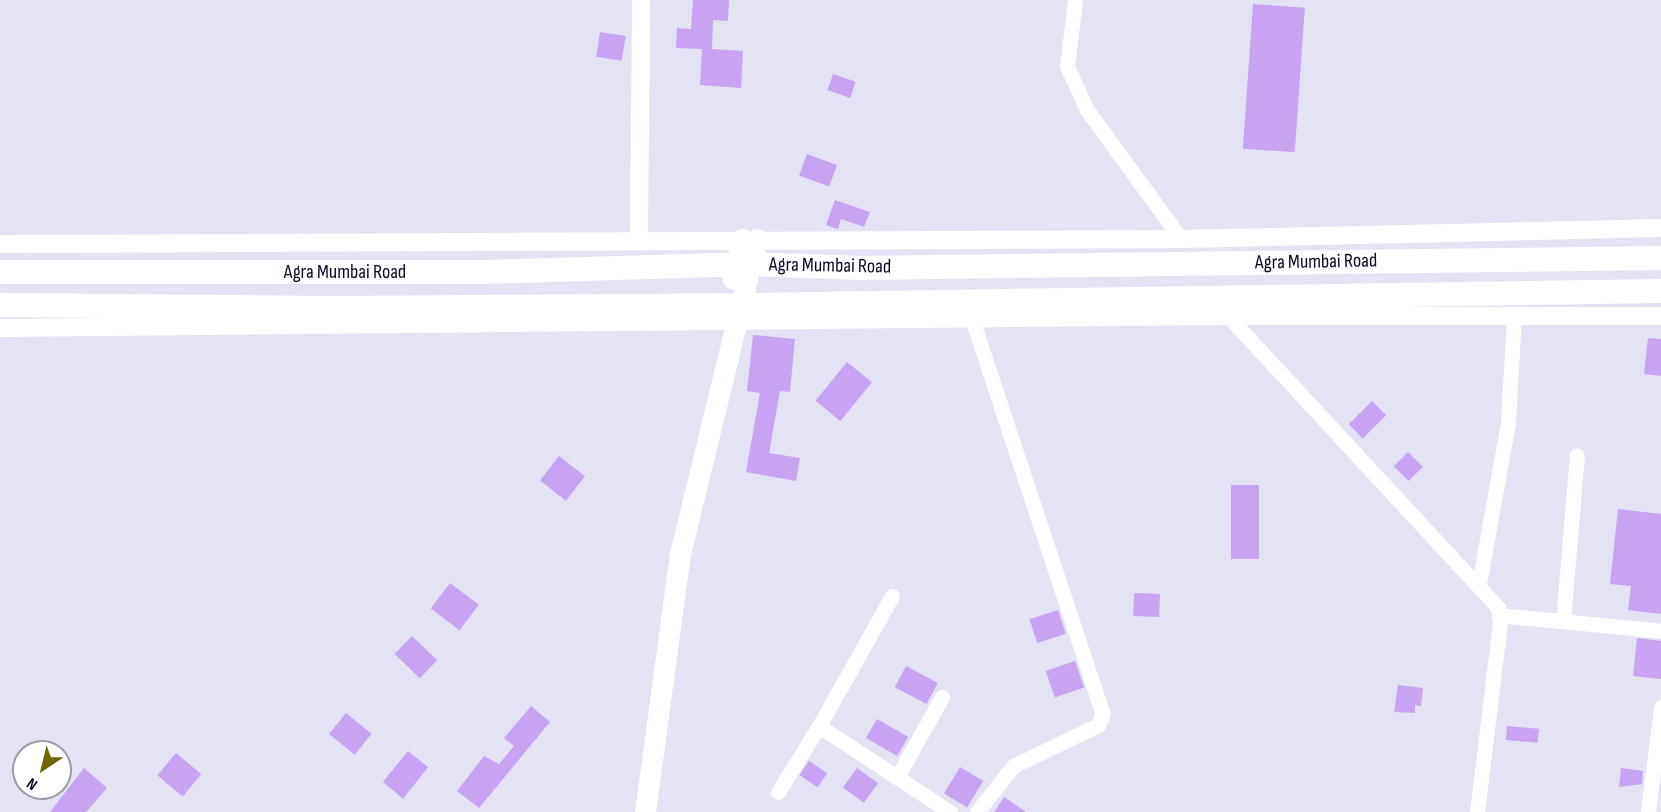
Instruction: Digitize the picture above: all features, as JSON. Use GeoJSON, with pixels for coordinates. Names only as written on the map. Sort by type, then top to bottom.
{"type":"FeatureCollection","features":[{"type":"Feature","properties":{"kind":"highway","name":"Agra Mumbai Road"},"geometry":{"type":"LineString","coordinates":[[0,273],[485,272],[743,264],[860,268],[1661,258]]}},
{"type":"Feature","properties":{"kind":"highway","name":"Agra Mumbai Road"},"geometry":{"type":"LineString","coordinates":[[0,305],[732,314],[1661,291]]}},
{"type":"Feature","properties":{"kind":"main road"},"geometry":{"type":"LineString","coordinates":[[645,812],[680,554],[750,239]]}},
{"type":"Feature","properties":{"kind":"main road"},"geometry":{"type":"LineString","coordinates":[[631,812],[669,549],[732,314]]}},
{"type":"Feature","properties":{"kind":"street"},"geometry":{"type":"LineString","coordinates":[[639,239],[641,0]]}},
{"type":"Feature","properties":{"kind":"street"},"geometry":{"type":"LineString","coordinates":[[1075,0],[1068,66],[1075,83],[1087,110],[1181,239]]}},
{"type":"Feature","properties":{"kind":"street"},"geometry":{"type":"LineString","coordinates":[[0,244],[639,239],[1181,239],[1661,228]]}},
{"type":"Feature","properties":{"kind":"street"},"geometry":{"type":"LineString","coordinates":[[0,328],[732,314],[972,319],[1228,316],[1661,316]]}},
{"type":"Feature","properties":{"kind":"street"},"geometry":{"type":"LineString","coordinates":[[1228,316],[1479,584],[1499,615],[1477,812]]}},
{"type":"Feature","properties":{"kind":"street"},"geometry":{"type":"LineString","coordinates":[[1479,584],[1508,423],[1514,316]]}},
{"type":"Feature","properties":{"kind":"street"},"geometry":{"type":"LineString","coordinates":[[972,319],[1103,714],[1098,725],[1013,766],[977,812]]}},
{"type":"Feature","properties":{"kind":"street"},"geometry":{"type":"LineString","coordinates":[[1563,621],[1577,456]]}},
{"type":"Feature","properties":{"kind":"street"},"geometry":{"type":"LineString","coordinates":[[778,792],[819,726],[892,597]]}},
{"type":"Feature","properties":{"kind":"street"},"geometry":{"type":"LineString","coordinates":[[1499,615],[1661,631]]}},
{"type":"Feature","properties":{"kind":"street"},"geometry":{"type":"LineString","coordinates":[[897,777],[942,697]]}},
{"type":"Feature","properties":{"kind":"street"},"geometry":{"type":"LineString","coordinates":[[1648,812],[1661,707]]}},
{"type":"Feature","properties":{"kind":"street"},"geometry":{"type":"LineString","coordinates":[[819,726],[950,812]]}},
{"type":"Feature","properties":{"kind":"building"},"geometry":{"type":"Polygon","coordinates":[[[693,0],[729,0],[728,21],[713,20],[712,49],[743,51],[741,88],[700,85],[702,49],[676,48],[677,28],[691,29],[693,0]]]}},
{"type":"Feature","properties":{"kind":"building"},"geometry":{"type":"Polygon","coordinates":[[[1253,4],[1305,8],[1295,152],[1243,149],[1253,4]]]}},
{"type":"Feature","properties":{"kind":"building"},"geometry":{"type":"Polygon","coordinates":[[[600,32],[626,36],[622,61],[596,57],[600,32]]]}},
{"type":"Feature","properties":{"kind":"building"},"geometry":{"type":"Polygon","coordinates":[[[833,74],[856,82],[850,98],[827,90],[833,74]]]}},
{"type":"Feature","properties":{"kind":"building"},"geometry":{"type":"Polygon","coordinates":[[[807,154],[837,165],[829,187],[799,176],[807,154]]]}},
{"type":"Feature","properties":{"kind":"building"},"geometry":{"type":"Polygon","coordinates":[[[835,200],[870,212],[864,227],[841,219],[838,229],[826,225],[835,200]]]}},
{"type":"Feature","properties":{"kind":"building"},"geometry":{"type":"Polygon","coordinates":[[[753,335],[795,339],[790,392],[780,391],[769,453],[800,458],[796,481],[746,472],[760,393],[747,391],[753,335]]]}},
{"type":"Feature","properties":{"kind":"building"},"geometry":{"type":"Polygon","coordinates":[[[1648,338],[1661,339],[1661,376],[1644,374],[1648,338]]]}},
{"type":"Feature","properties":{"kind":"building"},"geometry":{"type":"Polygon","coordinates":[[[847,362],[872,382],[840,421],[816,401],[847,362]]]}},
{"type":"Feature","properties":{"kind":"building"},"geometry":{"type":"Polygon","coordinates":[[[1372,401],[1386,415],[1363,438],[1349,424],[1372,401]]]}},
{"type":"Feature","properties":{"kind":"building"},"geometry":{"type":"Polygon","coordinates":[[[1408,452],[1423,467],[1409,481],[1394,466],[1408,452]]]}},
{"type":"Feature","properties":{"kind":"building"},"geometry":{"type":"Polygon","coordinates":[[[559,456],[585,476],[566,501],[540,480],[559,456]]]}},
{"type":"Feature","properties":{"kind":"building"},"geometry":{"type":"Polygon","coordinates":[[[1231,485],[1259,485],[1259,559],[1231,559],[1231,485]]]}},
{"type":"Feature","properties":{"kind":"building"},"geometry":{"type":"Polygon","coordinates":[[[1618,509],[1661,514],[1661,614],[1628,610],[1631,586],[1610,584],[1618,509]]]}},
{"type":"Feature","properties":{"kind":"building"},"geometry":{"type":"Polygon","coordinates":[[[450,583],[479,605],[459,630],[431,609],[450,583]]]}},
{"type":"Feature","properties":{"kind":"building"},"geometry":{"type":"Polygon","coordinates":[[[1134,593],[1160,594],[1159,617],[1133,616],[1134,593]]]}},
{"type":"Feature","properties":{"kind":"building"},"geometry":{"type":"Polygon","coordinates":[[[1058,610],[1066,634],[1037,643],[1029,619],[1058,610]]]}},
{"type":"Feature","properties":{"kind":"building"},"geometry":{"type":"Polygon","coordinates":[[[412,636],[437,660],[420,678],[395,654],[412,636]]]}},
{"type":"Feature","properties":{"kind":"building"},"geometry":{"type":"Polygon","coordinates":[[[1637,638],[1661,641],[1661,679],[1633,676],[1637,638]]]}},
{"type":"Feature","properties":{"kind":"building"},"geometry":{"type":"Polygon","coordinates":[[[1075,661],[1084,687],[1055,698],[1046,671],[1075,661]]]}},
{"type":"Feature","properties":{"kind":"building"},"geometry":{"type":"Polygon","coordinates":[[[906,666],[938,683],[927,704],[895,687],[906,666]]]}},
{"type":"Feature","properties":{"kind":"building"},"geometry":{"type":"Polygon","coordinates":[[[1398,685],[1423,688],[1421,706],[1415,705],[1415,713],[1394,712],[1398,685]]]}},
{"type":"Feature","properties":{"kind":"building"},"geometry":{"type":"Polygon","coordinates":[[[531,706],[550,722],[479,808],[457,791],[484,756],[499,764],[514,746],[504,738],[531,706]]]}},
{"type":"Feature","properties":{"kind":"building"},"geometry":{"type":"Polygon","coordinates":[[[346,713],[372,734],[355,755],[329,734],[346,713]]]}},
{"type":"Feature","properties":{"kind":"building"},"geometry":{"type":"Polygon","coordinates":[[[877,719],[908,737],[897,756],[866,738],[877,719]]]}},
{"type":"Feature","properties":{"kind":"building"},"geometry":{"type":"Polygon","coordinates":[[[1507,726],[1539,729],[1538,743],[1506,740],[1507,726]]]}},
{"type":"Feature","properties":{"kind":"building"},"geometry":{"type":"Polygon","coordinates":[[[408,751],[428,767],[403,798],[383,782],[408,751]]]}},
{"type":"Feature","properties":{"kind":"building"},"geometry":{"type":"Polygon","coordinates":[[[176,753],[201,774],[183,796],[157,775],[176,753]]]}},
{"type":"Feature","properties":{"kind":"building"},"geometry":{"type":"Polygon","coordinates":[[[809,761],[827,773],[818,787],[799,775],[809,761]]]}},
{"type":"Feature","properties":{"kind":"building"},"geometry":{"type":"Polygon","coordinates":[[[960,767],[983,781],[967,807],[944,794],[960,767]]]}},
{"type":"Feature","properties":{"kind":"building"},"geometry":{"type":"Polygon","coordinates":[[[84,768],[107,788],[86,812],[50,812],[59,800],[72,800],[72,784],[84,768]]]}},
{"type":"Feature","properties":{"kind":"building"},"geometry":{"type":"Polygon","coordinates":[[[857,768],[878,783],[864,803],[843,787],[857,768]]]}},
{"type":"Feature","properties":{"kind":"building"},"geometry":{"type":"Polygon","coordinates":[[[1621,768],[1643,771],[1642,784],[1619,787],[1621,768]]]}},
{"type":"Feature","properties":{"kind":"building"},"geometry":{"type":"Polygon","coordinates":[[[1004,797],[1026,812],[994,812],[1004,797]]]}}]}
